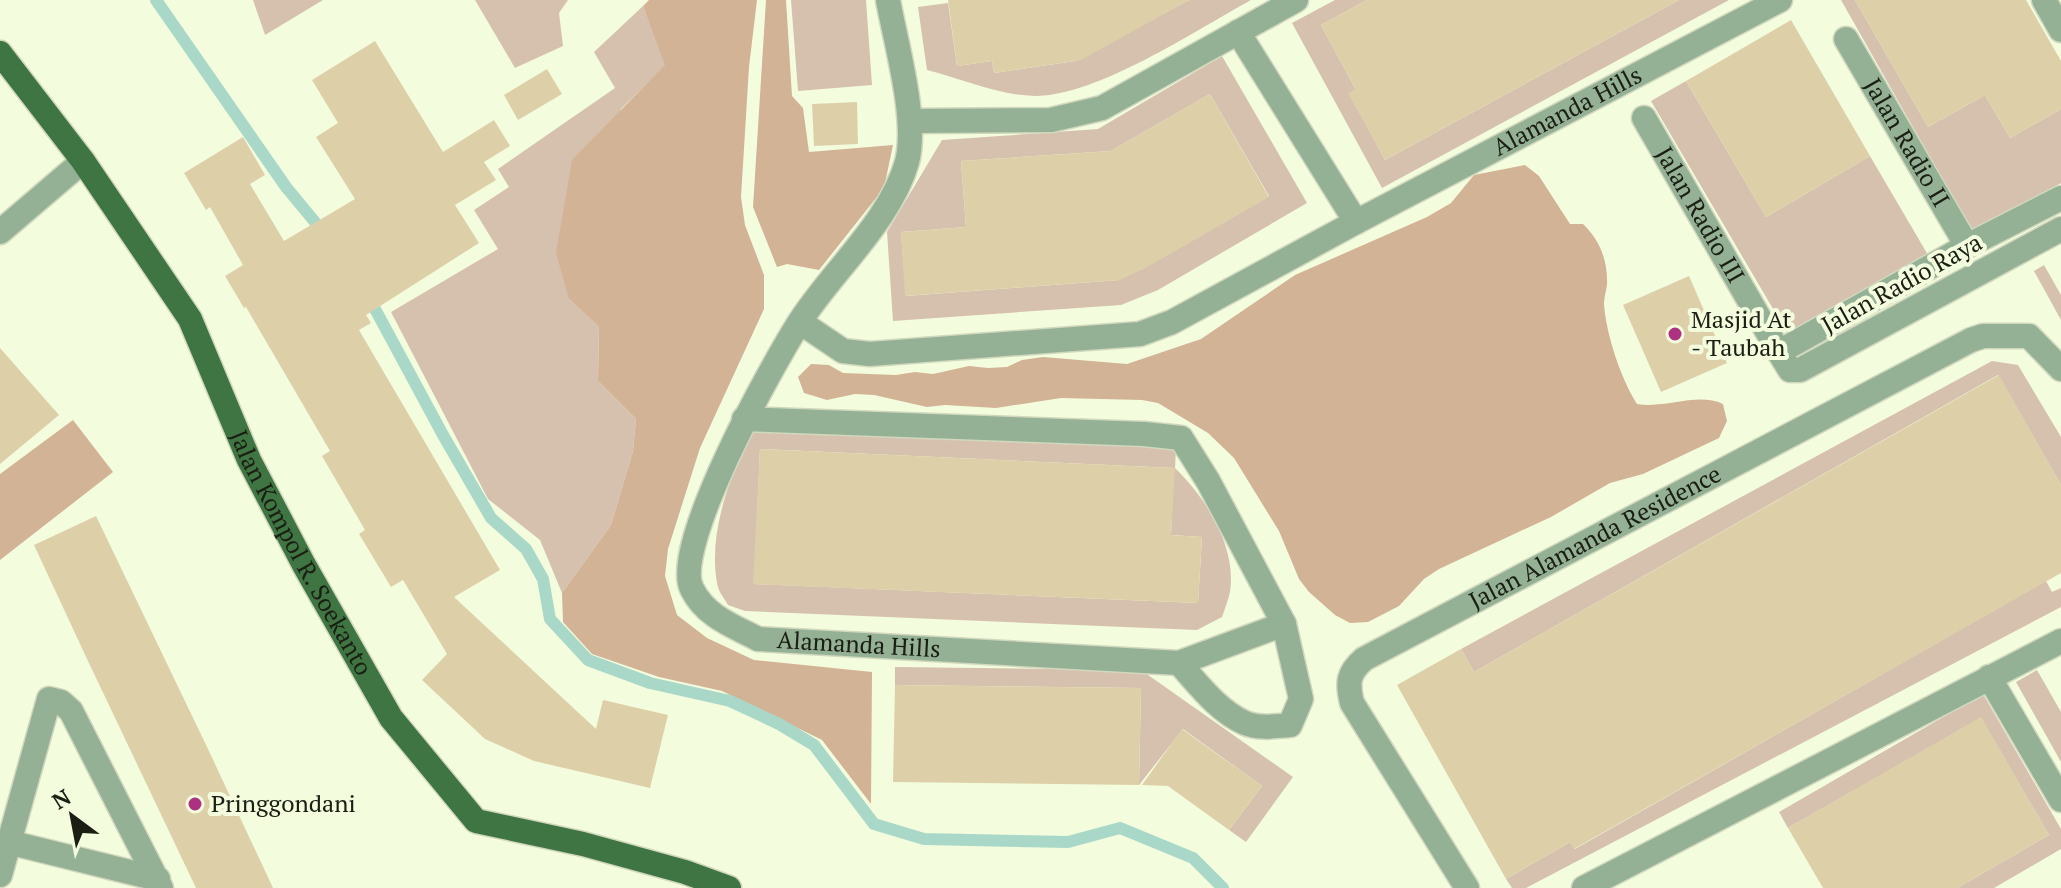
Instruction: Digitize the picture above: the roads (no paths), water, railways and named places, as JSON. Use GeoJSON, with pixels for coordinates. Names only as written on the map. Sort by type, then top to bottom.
{"type":"FeatureCollection","features":[{"type":"Feature","properties":{"kind":"main road","name":"Jalan Kompol R. Soekanto"},"geometry":{"type":"LineString","coordinates":[[0,53],[83,161],[190,319],[249,460],[304,565],[391,718],[476,821],[583,844],[685,872],[729,888]]}},
{"type":"Feature","properties":{"kind":"street","name":"Alamanda Hills"},"geometry":{"type":"LineString","coordinates":[[888,0],[910,121],[907,161],[890,202],[800,322],[744,419],[690,549],[690,587],[715,617],[758,639],[1179,663],[1284,624]]}},
{"type":"Feature","properties":{"kind":"street"},"geometry":{"type":"LineString","coordinates":[[910,121],[1051,120],[1102,108],[1296,0]]}},
{"type":"Feature","properties":{"kind":"street","name":"Alamanda Hills"},"geometry":{"type":"LineString","coordinates":[[800,322],[843,351],[870,354],[1140,334],[1172,322],[1780,0]]}},
{"type":"Feature","properties":{"kind":"street"},"geometry":{"type":"LineString","coordinates":[[2044,0],[2061,30]]}},
{"type":"Feature","properties":{"kind":"street"},"geometry":{"type":"LineString","coordinates":[[1238,32],[1356,222]]}},
{"type":"Feature","properties":{"kind":"street","name":"Jalan Radio II"},"geometry":{"type":"LineString","coordinates":[[1846,39],[1967,246]]}},
{"type":"Feature","properties":{"kind":"street","name":"Jalan Radio III"},"geometry":{"type":"LineString","coordinates":[[1644,118],[1779,352]]}},
{"type":"Feature","properties":{"kind":"street"},"geometry":{"type":"LineString","coordinates":[[0,232],[83,161]]}},
{"type":"Feature","properties":{"kind":"street","name":"Jalan Radio Raya"},"geometry":{"type":"LineString","coordinates":[[2061,198],[1967,246],[1779,352],[1790,370],[1800,370],[2061,229]]}},
{"type":"Feature","properties":{"kind":"street","name":"Jalan Alamanda Residence"},"geometry":{"type":"LineString","coordinates":[[1467,888],[1352,703],[1347,684],[1351,670],[1364,659],[1971,340],[1983,336],[2029,336],[2061,369]]}},
{"type":"Feature","properties":{"kind":"street"},"geometry":{"type":"LineString","coordinates":[[744,419],[1181,438],[1208,481],[1284,624],[1301,699],[1290,725],[1266,727],[1246,723],[1215,702],[1179,663]]}},
{"type":"Feature","properties":{"kind":"street"},"geometry":{"type":"LineString","coordinates":[[1584,888],[2061,641]]}},
{"type":"Feature","properties":{"kind":"street"},"geometry":{"type":"LineString","coordinates":[[1989,677],[2061,800]]}},
{"type":"Feature","properties":{"kind":"street"},"geometry":{"type":"LineString","coordinates":[[1,870],[49,699],[61,702],[71,711],[160,884]]}},
{"type":"Feature","properties":{"kind":"street"},"geometry":{"type":"LineString","coordinates":[[8,842],[160,884]]}},
{"type":"Feature","properties":{"kind":"waterway"},"geometry":{"type":"LineString","coordinates":[[156,0],[286,187],[324,233]]}},
{"type":"Feature","properties":{"kind":"waterway"},"geometry":{"type":"LineString","coordinates":[[368,296],[491,518],[526,549],[543,579],[550,619],[588,660],[650,683],[730,701],[779,724],[814,745],[874,824],[924,839],[1068,842],[1120,828],[1193,858],[1223,888]]}},
{"type":"Feature","properties":{"kind":"place","name":"Masjid At - Taubah"},"geometry":{"type":"Point","coordinates":[1675,334]}},
{"type":"Feature","properties":{"kind":"place","name":"Pringgondani"},"geometry":{"type":"Point","coordinates":[195,804]}}]}
